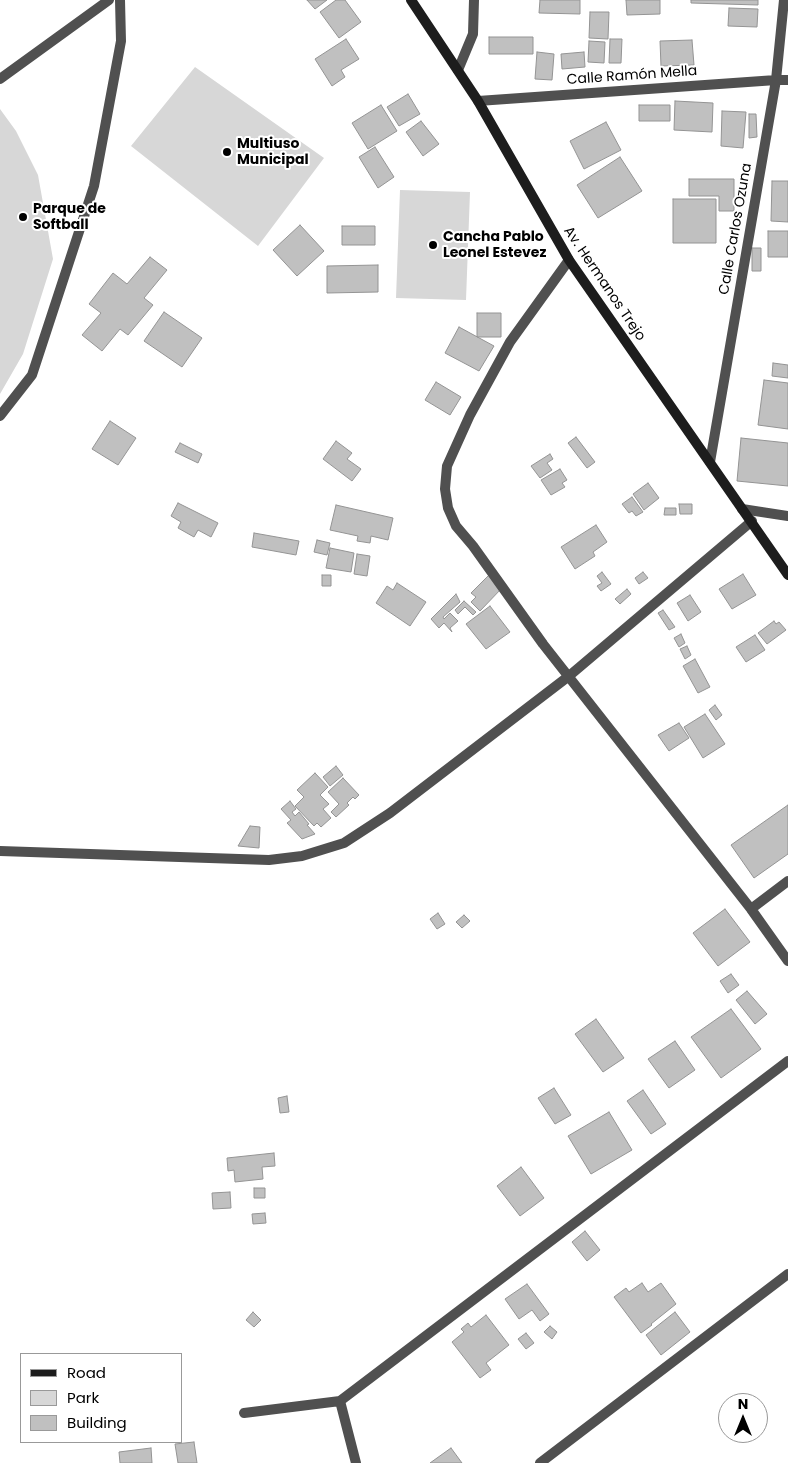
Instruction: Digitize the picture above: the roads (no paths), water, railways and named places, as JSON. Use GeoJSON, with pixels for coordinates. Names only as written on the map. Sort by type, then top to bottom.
{"type":"FeatureCollection","features":[{"type":"Feature","properties":{"kind":"main road","name":"Av. Hermanos Trejo"},"geometry":{"type":"LineString","coordinates":[[411,0],[478,101],[569,260],[788,575]]}},
{"type":"Feature","properties":{"kind":"street"},"geometry":{"type":"LineString","coordinates":[[0,79],[109,0]]}},
{"type":"Feature","properties":{"kind":"street"},"geometry":{"type":"LineString","coordinates":[[0,416],[32,375],[94,186],[121,41],[120,0]]}},
{"type":"Feature","properties":{"kind":"street"},"geometry":{"type":"LineString","coordinates":[[458,70],[473,34],[474,0]]}},
{"type":"Feature","properties":{"kind":"street","name":"Calle Carlos Ozuna"},"geometry":{"type":"LineString","coordinates":[[710,462],[776,80],[784,0]]}},
{"type":"Feature","properties":{"kind":"street","name":"Calle Ramón Mella"},"geometry":{"type":"LineString","coordinates":[[478,101],[788,80]]}},
{"type":"Feature","properties":{"kind":"street"},"geometry":{"type":"LineString","coordinates":[[569,260],[510,342],[474,407],[447,466],[445,489],[448,508],[456,526],[473,546],[543,644],[751,909],[788,961]]}},
{"type":"Feature","properties":{"kind":"street"},"geometry":{"type":"LineString","coordinates":[[742,509],[788,516]]}},
{"type":"Feature","properties":{"kind":"street"},"geometry":{"type":"LineString","coordinates":[[0,851],[270,860],[302,856],[344,843],[390,814],[569,676],[752,521]]}},
{"type":"Feature","properties":{"kind":"street"},"geometry":{"type":"LineString","coordinates":[[751,909],[788,881]]}},
{"type":"Feature","properties":{"kind":"street"},"geometry":{"type":"LineString","coordinates":[[244,1413],[340,1401],[788,1061]]}},
{"type":"Feature","properties":{"kind":"street"},"geometry":{"type":"LineString","coordinates":[[540,1463],[788,1274]]}},
{"type":"Feature","properties":{"kind":"street"},"geometry":{"type":"LineString","coordinates":[[340,1401],[356,1463]]}},
{"type":"Feature","properties":{"kind":"place","name":"Multiuso Municipal"},"geometry":{"type":"Point","coordinates":[227,152]}},
{"type":"Feature","properties":{"kind":"place","name":"Parque de Softball"},"geometry":{"type":"Point","coordinates":[23,217]}},
{"type":"Feature","properties":{"kind":"place","name":"Cancha Pablo Leonel Estevez"},"geometry":{"type":"Point","coordinates":[433,245]}}]}
